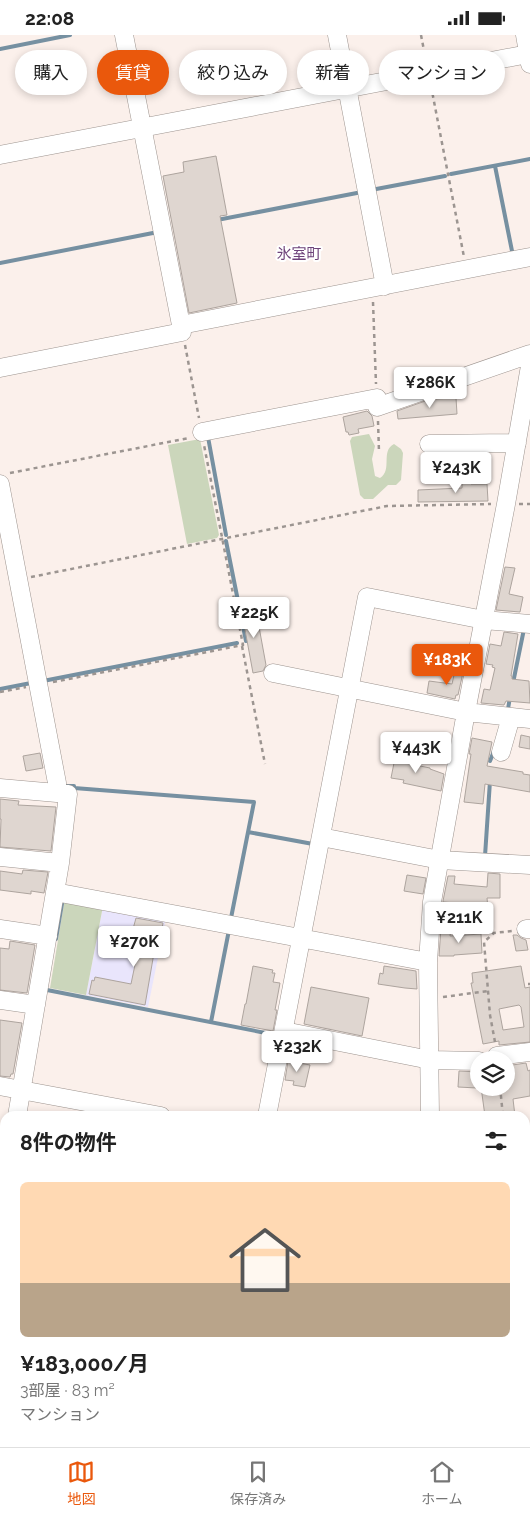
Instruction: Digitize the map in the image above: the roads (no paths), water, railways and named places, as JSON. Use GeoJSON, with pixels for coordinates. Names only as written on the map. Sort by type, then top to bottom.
{"type":"FeatureCollection","features":[{"type":"Feature","properties":{"kind":"street"},"geometry":{"type":"LineString","coordinates":[[124,35],[181,325],[530,257]]}},
{"type":"Feature","properties":{"kind":"street"},"geometry":{"type":"LineString","coordinates":[[336,35],[339,50]]}},
{"type":"Feature","properties":{"kind":"street"},"geometry":{"type":"LineString","coordinates":[[369,84],[428,73],[530,61],[525,35]]}},
{"type":"Feature","properties":{"kind":"street"},"geometry":{"type":"LineString","coordinates":[[0,155],[310,95]]}},
{"type":"Feature","properties":{"kind":"street"},"geometry":{"type":"LineString","coordinates":[[348,95],[379,287]]}},
{"type":"Feature","properties":{"kind":"street"},"geometry":{"type":"LineString","coordinates":[[0,368],[182,333]]}},
{"type":"Feature","properties":{"kind":"street"},"geometry":{"type":"LineString","coordinates":[[202,434],[377,403],[530,354]]}},
{"type":"Feature","properties":{"kind":"street"},"geometry":{"type":"LineString","coordinates":[[430,1111],[428,961],[432,902],[530,366]]}},
{"type":"Feature","properties":{"kind":"street"},"geometry":{"type":"LineString","coordinates":[[428,444],[517,443]]}},
{"type":"Feature","properties":{"kind":"street"},"geometry":{"type":"LineString","coordinates":[[5,479],[18,579],[57,783],[57,793]]}},
{"type":"Feature","properties":{"kind":"street"},"geometry":{"type":"LineString","coordinates":[[269,1111],[367,597],[484,620],[530,623]]}},
{"type":"Feature","properties":{"kind":"street"},"geometry":{"type":"LineString","coordinates":[[273,673],[466,712],[530,719]]}},
{"type":"Feature","properties":{"kind":"street"},"geometry":{"type":"LineString","coordinates":[[501,752],[511,717]]}},
{"type":"Feature","properties":{"kind":"street"},"geometry":{"type":"LineString","coordinates":[[0,788],[68,793],[60,863],[18,1111]]}},
{"type":"Feature","properties":{"kind":"street"},"geometry":{"type":"LineString","coordinates":[[321,837],[440,859],[530,865]]}},
{"type":"Feature","properties":{"kind":"street"},"geometry":{"type":"LineString","coordinates":[[0,857],[60,863]]}},
{"type":"Feature","properties":{"kind":"street"},"geometry":{"type":"LineString","coordinates":[[55,892],[428,961]]}},
{"type":"Feature","properties":{"kind":"street"},"geometry":{"type":"LineString","coordinates":[[0,929],[48,936]]}},
{"type":"Feature","properties":{"kind":"street"},"geometry":{"type":"LineString","coordinates":[[0,1001],[36,1005]]}},
{"type":"Feature","properties":{"kind":"street"},"geometry":{"type":"LineString","coordinates":[[284,1031],[430,1060],[470,1061]]}},
{"type":"Feature","properties":{"kind":"street"},"geometry":{"type":"LineString","coordinates":[[515,1055],[530,1052]]}},
{"type":"Feature","properties":{"kind":"street"},"geometry":{"type":"LineString","coordinates":[[0,1086],[135,1111]]}},
{"type":"Feature","properties":{"kind":"waterway"},"geometry":{"type":"LineString","coordinates":[[0,49],[70,35]]}},
{"type":"Feature","properties":{"kind":"waterway"},"geometry":{"type":"LineString","coordinates":[[451,174],[530,159]]}},
{"type":"Feature","properties":{"kind":"waterway"},"geometry":{"type":"LineString","coordinates":[[495,166],[513,256]]}},
{"type":"Feature","properties":{"kind":"waterway"},"geometry":{"type":"LineString","coordinates":[[371,190],[445,176]]}},
{"type":"Feature","properties":{"kind":"waterway"},"geometry":{"type":"LineString","coordinates":[[217,220],[362,192]]}},
{"type":"Feature","properties":{"kind":"waterway"},"geometry":{"type":"LineString","coordinates":[[0,263],[158,232]]}},
{"type":"Feature","properties":{"kind":"waterway"},"geometry":{"type":"LineString","coordinates":[[208,437],[226,535]]}},
{"type":"Feature","properties":{"kind":"waterway"},"geometry":{"type":"LineString","coordinates":[[226,541],[246,641]]}},
{"type":"Feature","properties":{"kind":"waterway"},"geometry":{"type":"LineString","coordinates":[[513,683],[524,629]]}},
{"type":"Feature","properties":{"kind":"waterway"},"geometry":{"type":"LineString","coordinates":[[43,681],[237,643]]}},
{"type":"Feature","properties":{"kind":"waterway"},"geometry":{"type":"LineString","coordinates":[[0,689],[31,683]]}},
{"type":"Feature","properties":{"kind":"waterway"},"geometry":{"type":"LineString","coordinates":[[508,709],[510,697]]}},
{"type":"Feature","properties":{"kind":"waterway"},"geometry":{"type":"LineString","coordinates":[[490,761],[494,751]]}},
{"type":"Feature","properties":{"kind":"waterway"},"geometry":{"type":"LineString","coordinates":[[485,856],[490,781]]}},
{"type":"Feature","properties":{"kind":"waterway"},"geometry":{"type":"LineString","coordinates":[[66,786],[254,802],[231,918]]}},
{"type":"Feature","properties":{"kind":"waterway"},"geometry":{"type":"LineString","coordinates":[[248,832],[313,844]]}},
{"type":"Feature","properties":{"kind":"waterway"},"geometry":{"type":"LineString","coordinates":[[56,939],[62,904]]}},
{"type":"Feature","properties":{"kind":"waterway"},"geometry":{"type":"LineString","coordinates":[[211,1022],[229,930]]}},
{"type":"Feature","properties":{"kind":"waterway"},"geometry":{"type":"LineString","coordinates":[[47,990],[276,1035]]}},
{"type":"Feature","properties":{"kind":"district","name":"氷室町"},"geometry":{"type":"Point","coordinates":[299,254]}}]}
